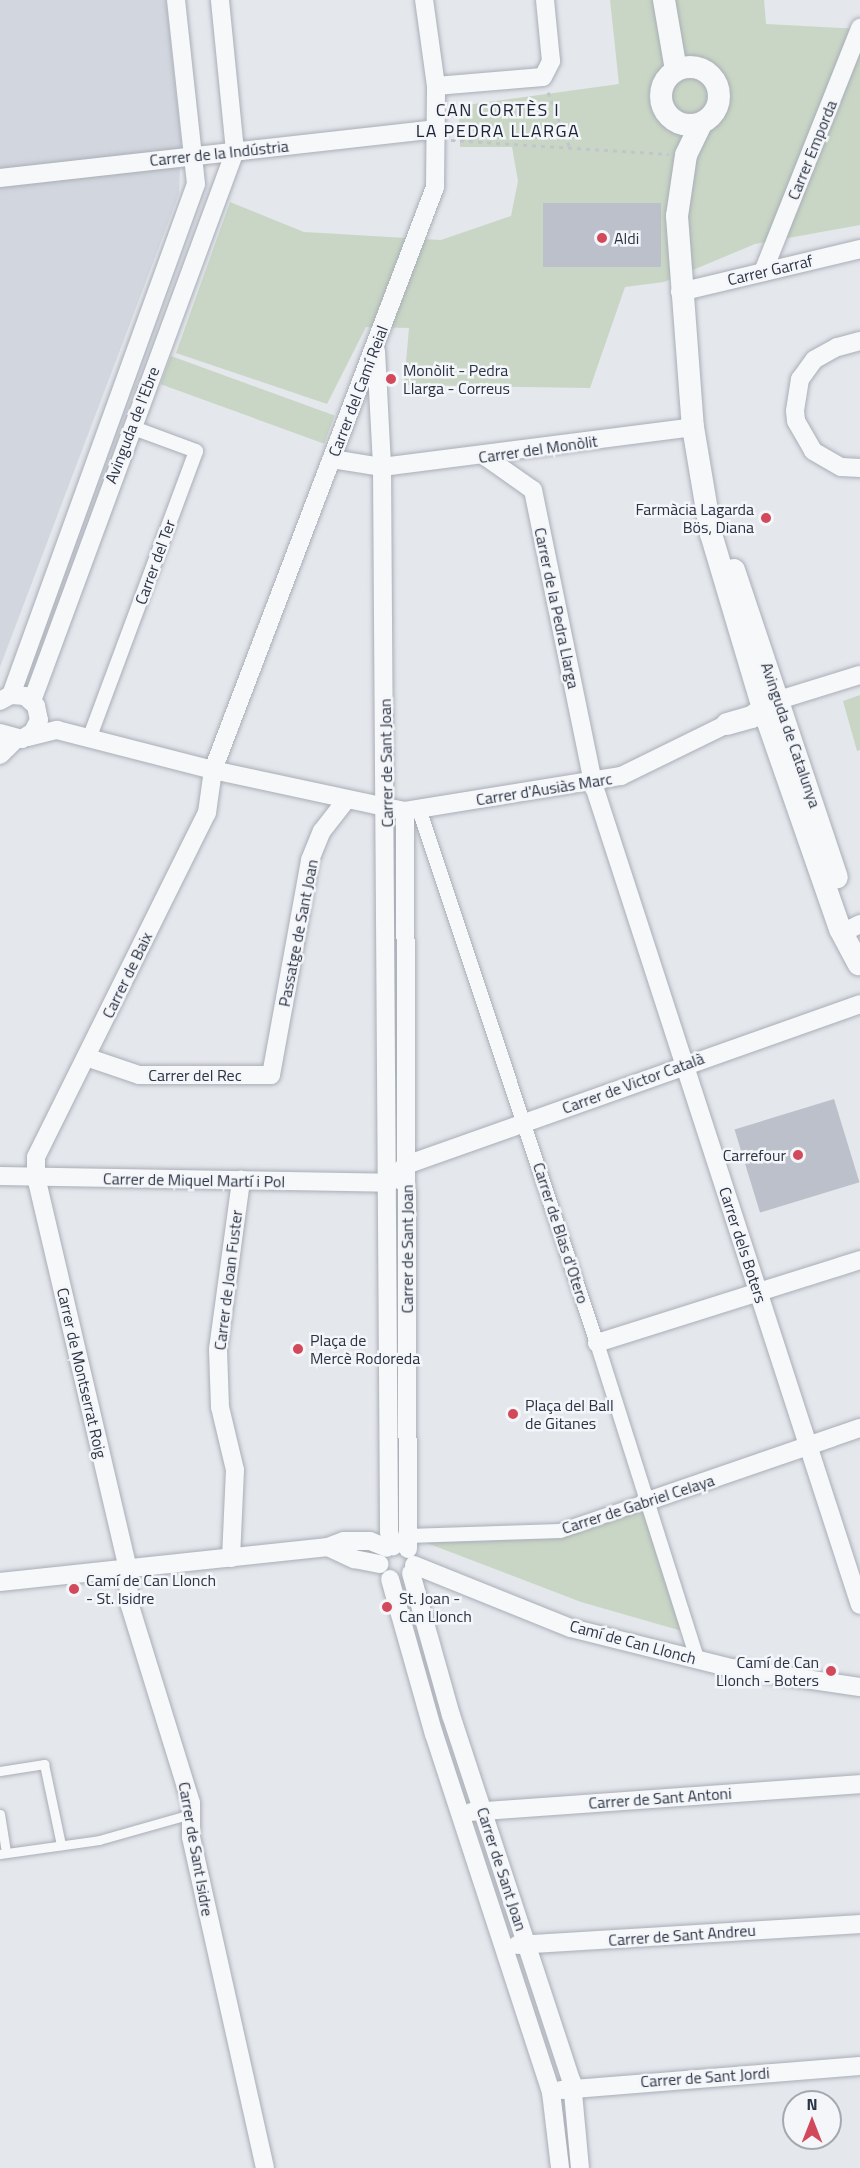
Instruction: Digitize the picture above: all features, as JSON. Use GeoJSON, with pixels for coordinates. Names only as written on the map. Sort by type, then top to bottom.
{"type":"FeatureCollection","features":[{"type":"Feature","properties":{"kind":"street","name":"Avinguda de l'Ebre"},"geometry":{"type":"LineString","coordinates":[[35,707],[5,698],[196,184],[176,0]]}},
{"type":"Feature","properties":{"kind":"street"},"geometry":{"type":"LineString","coordinates":[[220,0],[235,151]]}},
{"type":"Feature","properties":{"kind":"street","name":"Carrer del Camí Reial"},"geometry":{"type":"LineString","coordinates":[[213,770],[435,187],[438,134],[436,86],[424,0]]}},
{"type":"Feature","properties":{"kind":"street"},"geometry":{"type":"LineString","coordinates":[[436,86],[543,77],[551,61],[545,0]]}},
{"type":"Feature","properties":{"kind":"street"},"geometry":{"type":"LineString","coordinates":[[664,0],[682,62],[716,81],[720,94],[718,106],[700,124],[677,122]]}},
{"type":"Feature","properties":{"kind":"street","name":"Carrer Emporda"},"geometry":{"type":"LineString","coordinates":[[763,272],[860,28]]}},
{"type":"Feature","properties":{"kind":"street"},"geometry":{"type":"LineString","coordinates":[[682,62],[661,90],[661,103],[677,122],[687,150]]}},
{"type":"Feature","properties":{"kind":"street","name":"Avinguda de Catalunya"},"geometry":{"type":"LineString","coordinates":[[700,124],[687,150],[677,216],[680,292],[693,427],[708,512],[730,607],[753,678],[771,704],[788,777],[840,929],[859,967]]}},
{"type":"Feature","properties":{"kind":"street","name":"Carrer de la Indústria"},"geometry":{"type":"LineString","coordinates":[[0,178],[194,155],[438,134]]}},
{"type":"Feature","properties":{"kind":"street","name":"Avinguda de l'Ebre"},"geometry":{"type":"LineString","coordinates":[[0,755],[14,736],[37,726],[35,707],[131,428],[235,151]]}},
{"type":"Feature","properties":{"kind":"street","name":"Carrer Garraf"},"geometry":{"type":"LineString","coordinates":[[680,292],[860,249]]}},
{"type":"Feature","properties":{"kind":"street"},"geometry":{"type":"LineString","coordinates":[[860,341],[837,347],[814,360],[800,379],[795,411],[796,422],[813,451],[841,467],[860,468]]}},
{"type":"Feature","properties":{"kind":"street","name":"Carrer de Sant Joan"},"geometry":{"type":"LineString","coordinates":[[376,343],[404,810],[406,1165],[399,1558],[460,1812],[550,2092],[560,2168]]}},
{"type":"Feature","properties":{"kind":"street","name":"Carrer del Monòlit"},"geometry":{"type":"LineString","coordinates":[[332,459],[382,467],[486,456],[693,427]]}},
{"type":"Feature","properties":{"kind":"street","name":"Carrer del Ter"},"geometry":{"type":"LineString","coordinates":[[89,739],[196,451],[131,428]]}},
{"type":"Feature","properties":{"kind":"street","name":"Carrer de la Pedra Llarga"},"geometry":{"type":"LineString","coordinates":[[486,456],[533,490],[593,783]]}},
{"type":"Feature","properties":{"kind":"street","name":"Avinguda de Catalunya"},"geometry":{"type":"LineString","coordinates":[[708,512],[722,532],[740,584],[742,618],[766,691],[822,824],[856,926],[859,967]]}},
{"type":"Feature","properties":{"kind":"street"},"geometry":{"type":"LineString","coordinates":[[733,724],[771,704],[860,675]]}},
{"type":"Feature","properties":{"kind":"street"},"geometry":{"type":"LineString","coordinates":[[733,724],[749,705],[754,695],[753,678]]}},
{"type":"Feature","properties":{"kind":"street"},"geometry":{"type":"LineString","coordinates":[[771,704],[806,800],[809,838]]}},
{"type":"Feature","properties":{"kind":"street"},"geometry":{"type":"LineString","coordinates":[[35,707],[57,730]]}},
{"type":"Feature","properties":{"kind":"street"},"geometry":{"type":"LineString","coordinates":[[733,724],[759,735],[771,764],[788,777]]}},
{"type":"Feature","properties":{"kind":"street","name":"Carrer d'Ausiàs Marc"},"geometry":{"type":"LineString","coordinates":[[404,810],[593,783],[652,762],[733,724]]}},
{"type":"Feature","properties":{"kind":"street"},"geometry":{"type":"LineString","coordinates":[[14,736],[57,730],[213,770],[346,800],[404,810]]}},
{"type":"Feature","properties":{"kind":"street","name":"Carrer de Baix"},"geometry":{"type":"LineString","coordinates":[[36,1177],[36,1157],[207,813],[213,770]]}},
{"type":"Feature","properties":{"kind":"street","name":"Carrer dels Boters"},"geometry":{"type":"LineString","coordinates":[[593,783],[860,1605]]}},
{"type":"Feature","properties":{"kind":"street","name":"Passatge de Sant Joan"},"geometry":{"type":"LineString","coordinates":[[271,1076],[310,860],[322,831],[346,800]]}},
{"type":"Feature","properties":{"kind":"street","name":"Carrer de Sant Joan"},"geometry":{"type":"LineString","coordinates":[[404,810],[389,1183],[389,1532],[572,2087],[580,2168]]}},
{"type":"Feature","properties":{"kind":"street","name":"Carrer de Blas d'Otero"},"geometry":{"type":"LineString","coordinates":[[404,810],[524,1122],[597,1343],[645,1502],[698,1659]]}},
{"type":"Feature","properties":{"kind":"street","name":"Carrer de Victor Català"},"geometry":{"type":"LineString","coordinates":[[406,1165],[860,1004]]}},
{"type":"Feature","properties":{"kind":"street","name":"Carrer del Rec"},"geometry":{"type":"LineString","coordinates":[[86,1057],[139,1075],[271,1076]]}},
{"type":"Feature","properties":{"kind":"street","name":"Carrer de Sant Joan"},"geometry":{"type":"LineString","coordinates":[[389,1183],[406,1165]]}},
{"type":"Feature","properties":{"kind":"street","name":"Carrer de Miquel Martí i Pol"},"geometry":{"type":"LineString","coordinates":[[0,1176],[389,1183]]}},
{"type":"Feature","properties":{"kind":"street","name":"Carrer de Montserrat Roig"},"geometry":{"type":"LineString","coordinates":[[36,1177],[128,1569]]}},
{"type":"Feature","properties":{"kind":"street","name":"Carrer de Joan Fuster"},"geometry":{"type":"LineString","coordinates":[[231,1558],[235,1470],[220,1407],[218,1349],[241,1180]]}},
{"type":"Feature","properties":{"kind":"street"},"geometry":{"type":"LineString","coordinates":[[597,1343],[758,1290],[860,1260]]}},
{"type":"Feature","properties":{"kind":"street","name":"Carrer de Gabriel Celaya"},"geometry":{"type":"LineString","coordinates":[[399,1558],[560,1531],[809,1448],[860,1428]]}},
{"type":"Feature","properties":{"kind":"street","name":"Camí de Can Llonch"},"geometry":{"type":"LineString","coordinates":[[0,1582],[328,1547],[354,1559],[399,1558],[571,1628],[774,1676],[860,1687]]}},
{"type":"Feature","properties":{"kind":"street","name":"Carrer de Sant Isidre"},"geometry":{"type":"LineString","coordinates":[[128,1569],[129,1603],[191,1803],[190,1837],[265,2168]]}},
{"type":"Feature","properties":{"kind":"street","name":"Carrer de Sant Antoni"},"geometry":{"type":"LineString","coordinates":[[460,1812],[860,1784]]}},
{"type":"Feature","properties":{"kind":"street","name":"Carrer de Sant Andreu"},"geometry":{"type":"LineString","coordinates":[[503,1946],[860,1924]]}},
{"type":"Feature","properties":{"kind":"street","name":"Carrer de Sant Jordi"},"geometry":{"type":"LineString","coordinates":[[550,2092],[572,2087],[860,2066]]}},
{"type":"Feature","properties":{"kind":"lane"},"geometry":{"type":"LineString","coordinates":[[0,1771],[44,1764],[61,1845]]}},
{"type":"Feature","properties":{"kind":"lane"},"geometry":{"type":"LineString","coordinates":[[0,1814],[3,1853],[99,1840],[191,1814]]}},
{"type":"Feature","properties":{"kind":"path"},"geometry":{"type":"LineString","coordinates":[[543,77],[569,146]]}},
{"type":"Feature","properties":{"kind":"path"},"geometry":{"type":"LineString","coordinates":[[438,134],[569,146],[687,150]]}},
{"type":"Feature","properties":{"kind":"shaded area"},"geometry":{"type":"Polygon","coordinates":[[[0,0],[166,0],[181,141],[179,194],[0,667],[0,0]]]}},
{"type":"Feature","properties":{"kind":"green space"},"geometry":{"type":"Polygon","coordinates":[[[610,0],[764,0],[766,24],[860,29],[860,225],[755,244],[664,282],[625,287],[590,388],[404,385],[409,328],[366,327],[327,404],[176,353],[230,202],[304,232],[441,240],[511,216],[518,181],[512,147],[460,147],[459,106],[619,84],[610,0]]]}},
{"type":"Feature","properties":{"kind":"green space"},"geometry":{"type":"Polygon","coordinates":[[[171,356],[335,416],[324,444],[161,384],[171,356]]]}},
{"type":"Feature","properties":{"kind":"green space"},"geometry":{"type":"Polygon","coordinates":[[[860,695],[860,750],[857,751],[843,701],[860,695]]]}},
{"type":"Feature","properties":{"kind":"green space"},"geometry":{"type":"Polygon","coordinates":[[[642,1509],[682,1631],[581,1602],[424,1542],[559,1537],[642,1509]]]}},
{"type":"Feature","properties":{"kind":"building","name":"Aldi"},"geometry":{"type":"Polygon","coordinates":[[[543,203],[661,203],[661,267],[543,267],[543,203]]]}},
{"type":"Feature","properties":{"kind":"building","name":"Carrefour"},"geometry":{"type":"Polygon","coordinates":[[[834,1099],[859,1182],[760,1213],[735,1129],[834,1099]]]}},
{"type":"Feature","properties":{"kind":"place","name":"Aldi"},"geometry":{"type":"Point","coordinates":[602,238]}},
{"type":"Feature","properties":{"kind":"place","name":"Monòlit - Pedra Llarga - Correus"},"geometry":{"type":"Point","coordinates":[391,379]}},
{"type":"Feature","properties":{"kind":"place","name":"Farmàcia Lagarda Bös, Diana"},"geometry":{"type":"Point","coordinates":[766,518]}},
{"type":"Feature","properties":{"kind":"place","name":"Carrefour"},"geometry":{"type":"Point","coordinates":[798,1155]}},
{"type":"Feature","properties":{"kind":"place","name":"Plaça de Mercè Rodoreda"},"geometry":{"type":"Point","coordinates":[298,1349]}},
{"type":"Feature","properties":{"kind":"place","name":"Plaça del Ball de Gitanes"},"geometry":{"type":"Point","coordinates":[513,1414]}},
{"type":"Feature","properties":{"kind":"place","name":"Camí de Can Llonch - St. Isidre"},"geometry":{"type":"Point","coordinates":[74,1589]}},
{"type":"Feature","properties":{"kind":"place","name":"St. Joan - Can Llonch"},"geometry":{"type":"Point","coordinates":[387,1607]}},
{"type":"Feature","properties":{"kind":"place","name":"Camí de Can Llonch - Boters"},"geometry":{"type":"Point","coordinates":[831,1671]}},
{"type":"Feature","properties":{"kind":"district","name":"CAN CORTÈS I LA PEDRA LLARGA"},"geometry":{"type":"Point","coordinates":[498,121]}}]}
